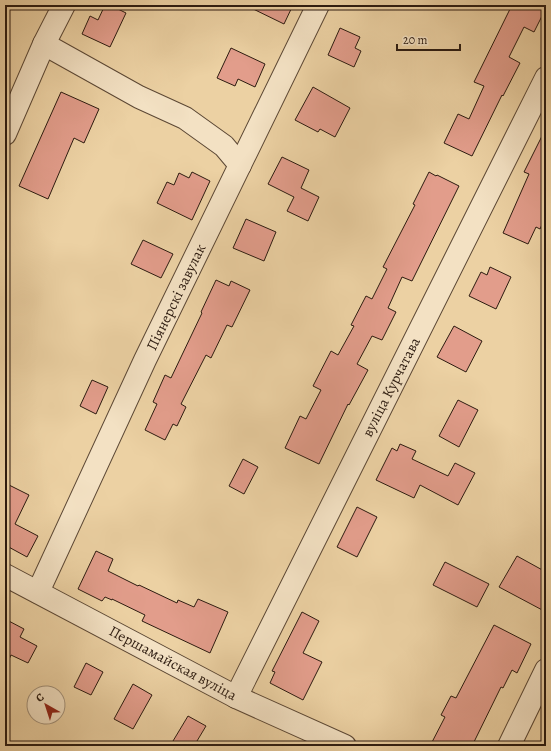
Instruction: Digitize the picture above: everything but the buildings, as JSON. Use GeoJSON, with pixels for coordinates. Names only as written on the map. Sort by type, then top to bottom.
{"type":"FeatureCollection","features":[{"type":"Feature","properties":{"kind":"street"},"geometry":{"type":"LineString","coordinates":[[5,134],[44,44],[64,5]]}},
{"type":"Feature","properties":{"kind":"street","name":"Піянерскі завулак"},"geometry":{"type":"LineString","coordinates":[[38,592],[145,360],[318,5]]}},
{"type":"Feature","properties":{"kind":"street"},"geometry":{"type":"LineString","coordinates":[[44,44],[139,96],[185,118],[224,146],[240,166]]}},
{"type":"Feature","properties":{"kind":"street","name":"вуліца Курчатава"},"geometry":{"type":"LineString","coordinates":[[236,697],[546,78]]}},
{"type":"Feature","properties":{"kind":"street","name":"Першамайская вуліца"},"geometry":{"type":"LineString","coordinates":[[5,575],[236,697],[345,746]]}},
{"type":"Feature","properties":{"kind":"street"},"geometry":{"type":"LineString","coordinates":[[509,746],[546,670]]}}]}
